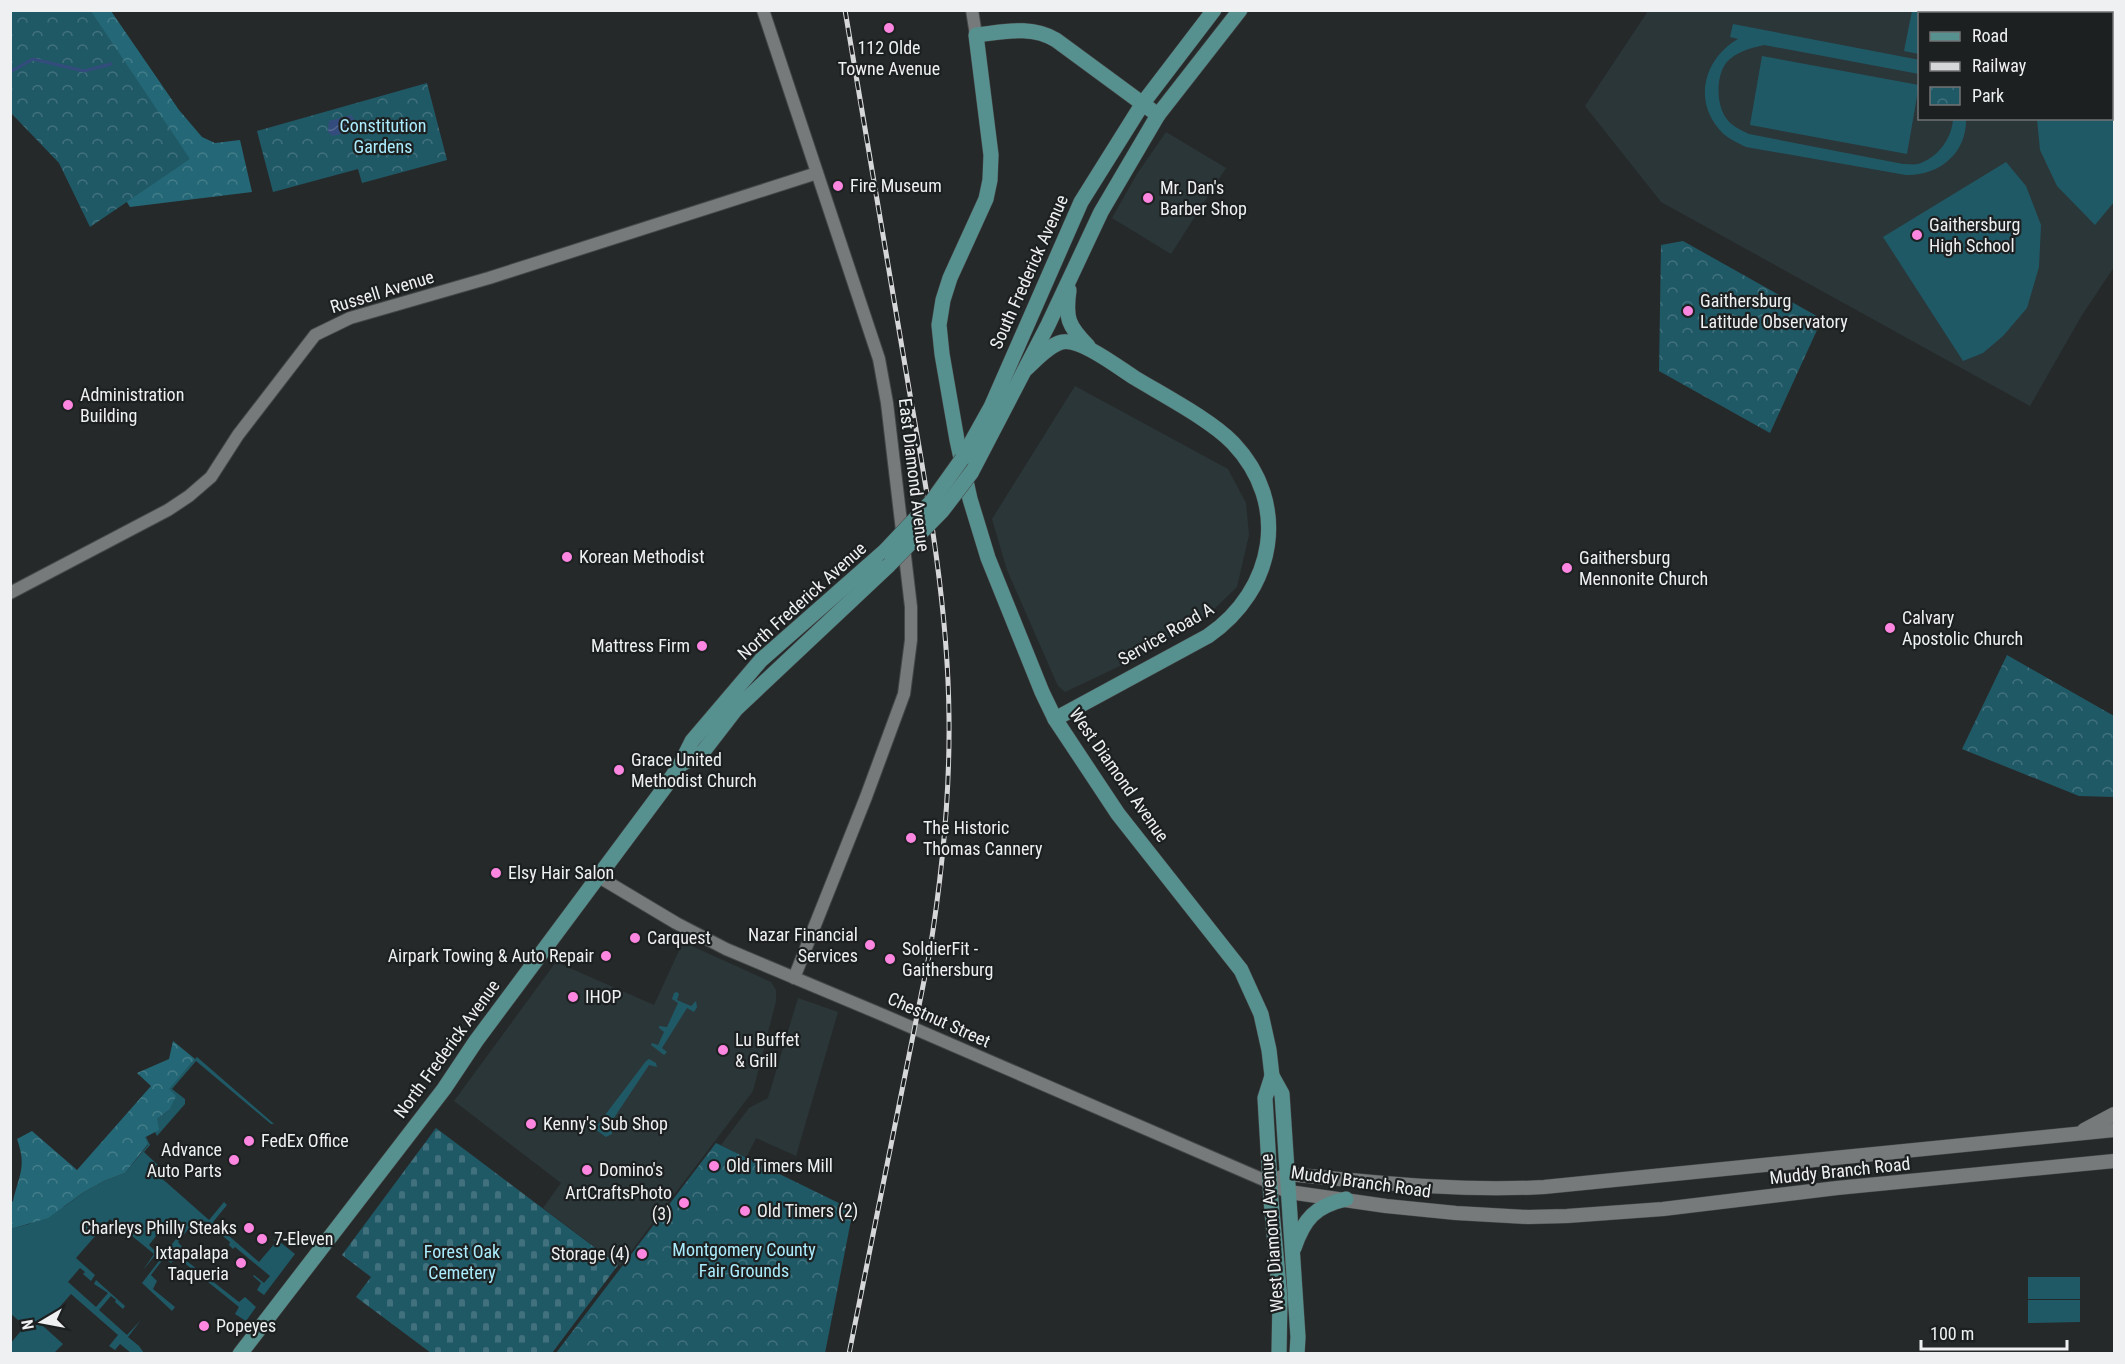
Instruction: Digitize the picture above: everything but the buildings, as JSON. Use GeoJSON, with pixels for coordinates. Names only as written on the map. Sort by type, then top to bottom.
{"type":"FeatureCollection","features":[{"type":"Feature","properties":{"kind":"main road","name":"South Frederick Avenue"},"geometry":{"type":"LineString","coordinates":[[887,559],[962,459],[991,407],[1081,202],[1143,103],[1214,10]]}},
{"type":"Feature","properties":{"kind":"main road","name":"South Frederick Avenue"},"geometry":{"type":"LineString","coordinates":[[887,559],[942,511],[970,473],[1026,369],[1101,212],[1158,115],[1240,10]]}},
{"type":"Feature","properties":{"kind":"main road"},"geometry":{"type":"LineString","coordinates":[[976,35],[1018,30],[1041,32],[1056,40],[1158,115]]}},
{"type":"Feature","properties":{"kind":"main road","name":"West Diamond Avenue"},"geometry":{"type":"LineString","coordinates":[[976,35],[991,155],[990,180],[986,199],[950,278],[943,300],[939,325],[957,440],[970,499],[988,558],[1055,719],[1074,751],[1118,813],[1241,970],[1256,1000],[1264,1024],[1272,1076],[1282,1094],[1298,1337],[1297,1353]]}},
{"type":"Feature","properties":{"kind":"main road"},"geometry":{"type":"LineString","coordinates":[[1071,275],[1067,318],[1077,336],[1093,352]]}},
{"type":"Feature","properties":{"kind":"main road"},"geometry":{"type":"LineString","coordinates":[[1026,369],[1051,348],[1063,342],[1074,343],[1093,352]]}},
{"type":"Feature","properties":{"kind":"main road","name":"Service Road A"},"geometry":{"type":"LineString","coordinates":[[1055,719],[1208,636],[1224,625],[1240,609],[1258,582],[1269,540],[1268,515],[1262,489],[1252,467],[1233,443],[1199,418],[1093,352]]}},
{"type":"Feature","properties":{"kind":"main road","name":"North Frederick Avenue"},"geometry":{"type":"LineString","coordinates":[[240,1353],[444,1089],[476,1041],[680,765],[692,741],[761,660],[887,559]]}},
{"type":"Feature","properties":{"kind":"main road","name":"West Diamond Avenue"},"geometry":{"type":"LineString","coordinates":[[1272,1076],[1265,1098],[1280,1298],[1279,1353]]}},
{"type":"Feature","properties":{"kind":"main road"},"geometry":{"type":"LineString","coordinates":[[2077,1133],[2115,1114]]}},
{"type":"Feature","properties":{"kind":"main road","name":"Muddy Branch Road"},"geometry":{"type":"LineString","coordinates":[[1271,1184],[1287,1174],[1432,1187],[1510,1189],[1591,1183],[2115,1130]]}},
{"type":"Feature","properties":{"kind":"main road","name":"Muddy Branch Road"},"geometry":{"type":"LineString","coordinates":[[1271,1184],[1289,1192],[1386,1206],[1528,1217],[1567,1216],[1663,1209],[1837,1188],[2115,1161]]}},
{"type":"Feature","properties":{"kind":"main road"},"geometry":{"type":"LineString","coordinates":[[1293,1251],[1299,1233],[1310,1215],[1333,1202],[1346,1199]]}},
{"type":"Feature","properties":{"kind":"street","name":"East Diamond Avenue"},"geometry":{"type":"LineString","coordinates":[[763,10],[879,359],[905,542],[911,607],[911,640],[904,694],[794,978]]}},
{"type":"Feature","properties":{"kind":"street"},"geometry":{"type":"LineString","coordinates":[[972,10],[976,35]]}},
{"type":"Feature","properties":{"kind":"street","name":"Russell Avenue"},"geometry":{"type":"LineString","coordinates":[[10,593],[168,510],[189,496],[211,477],[238,435],[315,334],[350,318],[497,276],[817,173]]}},
{"type":"Feature","properties":{"kind":"street","name":"Chestnut Street"},"geometry":{"type":"LineString","coordinates":[[599,877],[707,939],[1271,1184]]}},
{"type":"Feature","properties":{"kind":"shaded area","name":"Gaithersburg High School"},"geometry":{"type":"Polygon","coordinates":[[[1648,11],[2114,11],[2114,267],[2082,315],[2030,406],[1661,202],[1585,106],[1648,11]]]}},
{"type":"Feature","properties":{"kind":"shaded area"},"geometry":{"type":"Polygon","coordinates":[[[1166,132],[1226,168],[1171,254],[1112,218],[1137,174],[1166,132]]]}},
{"type":"Feature","properties":{"kind":"shaded area"},"geometry":{"type":"Polygon","coordinates":[[[1075,386],[1228,469],[1246,503],[1249,535],[1237,587],[1210,613],[1141,656],[1065,692],[1058,686],[1007,570],[992,519],[1075,386]]]}},
{"type":"Feature","properties":{"kind":"shaded area"},"geometry":{"type":"Polygon","coordinates":[[[683,942],[771,982],[776,990],[776,1001],[753,1091],[620,1266],[543,1208],[561,1183],[454,1101],[556,962],[654,1005],[683,942]]]}},
{"type":"Feature","properties":{"kind":"shaded area"},"geometry":{"type":"Polygon","coordinates":[[[798,998],[838,1012],[796,1156],[756,1138],[746,1158],[721,1145],[749,1108],[768,1098],[798,998]]]}},
{"type":"Feature","properties":{"kind":"green space"},"geometry":{"type":"Polygon","coordinates":[[[11,10],[91,11],[190,159],[90,227],[59,163],[11,113],[11,10]]]}},
{"type":"Feature","properties":{"kind":"green space"},"geometry":{"type":"Polygon","coordinates":[[[1912,10],[1965,11],[1918,12],[1918,54],[1904,51],[1912,10]]]}},
{"type":"Feature","properties":{"kind":"green space"},"geometry":{"type":"Polygon","coordinates":[[[10,11],[111,11],[179,110],[202,137],[215,143],[240,140],[252,192],[130,207],[10,11]]]}},
{"type":"Feature","properties":{"kind":"green space"},"geometry":{"type":"Polygon","coordinates":[[[1733,24],[1918,60],[1918,74],[1764,45],[1744,51],[1726,63],[1720,75],[1718,90],[1720,105],[1728,121],[1749,134],[1903,164],[1918,164],[1938,152],[1947,140],[1953,120],[1966,120],[1962,142],[1949,160],[1940,167],[1906,175],[1746,147],[1722,132],[1711,117],[1706,105],[1706,80],[1717,57],[1738,39],[1730,37],[1733,24]]]}},
{"type":"Feature","properties":{"kind":"green space"},"geometry":{"type":"Polygon","coordinates":[[[2113,51],[2114,202],[2095,225],[2057,186],[2040,150],[2037,120],[2113,120],[2113,51]]]}},
{"type":"Feature","properties":{"kind":"green space"},"geometry":{"type":"Polygon","coordinates":[[[1762,56],[1918,85],[1907,154],[1750,125],[1762,56]]]}},
{"type":"Feature","properties":{"kind":"green space","name":"Constitution Gardens"},"geometry":{"type":"Polygon","coordinates":[[[427,83],[447,160],[362,183],[358,169],[273,192],[257,131],[427,83]]]}},
{"type":"Feature","properties":{"kind":"green space"},"geometry":{"type":"Polygon","coordinates":[[[2006,162],[2026,186],[2041,225],[2039,267],[2027,308],[2003,336],[1983,353],[1963,361],[1883,237],[2006,162]]]}},
{"type":"Feature","properties":{"kind":"green space","name":"Gaithersburg Latitude Observatory"},"geometry":{"type":"Polygon","coordinates":[[[1683,241],[1822,319],[1770,433],[1659,371],[1661,245],[1683,241]]]}},
{"type":"Feature","properties":{"kind":"green space"},"geometry":{"type":"Polygon","coordinates":[[[2007,655],[2114,716],[2114,797],[2079,796],[1962,749],[2007,655]]]}},
{"type":"Feature","properties":{"kind":"green space"},"geometry":{"type":"Polygon","coordinates":[[[674,993],[679,994],[677,1000],[691,1006],[696,1001],[697,1007],[694,1012],[687,1008],[662,1048],[667,1052],[664,1055],[651,1045],[652,1043],[658,1045],[664,1032],[659,1026],[667,1027],[678,1003],[672,999],[674,993]]]}},
{"type":"Feature","properties":{"kind":"green space"},"geometry":{"type":"Polygon","coordinates":[[[173,1041],[195,1059],[169,1089],[176,1096],[169,1110],[157,1119],[159,1130],[145,1137],[148,1144],[125,1173],[84,1192],[48,1218],[11,1229],[11,1203],[22,1164],[17,1139],[32,1131],[77,1170],[151,1086],[137,1073],[169,1059],[173,1041]]]}},
{"type":"Feature","properties":{"kind":"green space"},"geometry":{"type":"Polygon","coordinates":[[[197,1057],[274,1124],[271,1124],[196,1061],[172,1089],[185,1099],[185,1104],[157,1136],[155,1132],[146,1137],[150,1145],[144,1152],[161,1168],[158,1175],[209,1220],[224,1202],[227,1205],[213,1222],[259,1262],[276,1242],[273,1239],[295,1254],[264,1295],[257,1290],[261,1283],[253,1276],[264,1283],[270,1276],[235,1247],[233,1249],[229,1245],[230,1242],[205,1221],[200,1227],[194,1222],[178,1242],[183,1248],[179,1255],[239,1302],[245,1297],[256,1307],[246,1321],[235,1314],[239,1307],[177,1257],[171,1263],[164,1258],[151,1275],[157,1281],[153,1289],[175,1307],[172,1311],[142,1283],[186,1226],[179,1220],[170,1232],[163,1227],[149,1245],[157,1253],[143,1270],[154,1254],[126,1231],[121,1236],[116,1231],[119,1227],[110,1219],[76,1258],[95,1275],[91,1281],[80,1268],[68,1282],[96,1307],[108,1293],[94,1284],[96,1280],[125,1306],[123,1309],[111,1296],[99,1310],[127,1335],[141,1320],[128,1337],[144,1353],[131,1353],[120,1344],[115,1350],[109,1346],[118,1335],[71,1294],[43,1326],[63,1344],[54,1353],[11,1353],[10,1344],[25,1326],[11,1314],[11,1229],[29,1224],[65,1206],[104,1181],[125,1173],[148,1145],[145,1137],[157,1119],[169,1110],[168,1089],[197,1057]]]}},
{"type":"Feature","properties":{"kind":"green space"},"geometry":{"type":"Polygon","coordinates":[[[649,1059],[656,1063],[657,1067],[649,1065],[608,1127],[612,1134],[606,1137],[596,1130],[596,1127],[649,1059]]]}},
{"type":"Feature","properties":{"kind":"green space","name":"Forest Oak Cemetery"},"geometry":{"type":"Polygon","coordinates":[[[436,1128],[618,1265],[552,1353],[431,1353],[356,1297],[371,1277],[342,1255],[436,1128]]]}},
{"type":"Feature","properties":{"kind":"green space","name":"Montgomery County Fair Grounds"},"geometry":{"type":"Polygon","coordinates":[[[716,1143],[853,1210],[825,1353],[556,1353],[716,1143]]]}},
{"type":"Feature","properties":{"kind":"green space"},"geometry":{"type":"Polygon","coordinates":[[[2028,1277],[2080,1277],[2080,1299],[2028,1299],[2028,1277]]]}},
{"type":"Feature","properties":{"kind":"green space"},"geometry":{"type":"Polygon","coordinates":[[[2028,1300],[2080,1300],[2080,1322],[2028,1323],[2028,1300]]]}},
{"type":"Feature","properties":{"kind":"water"},"geometry":{"type":"Polygon","coordinates":[[[351,115],[354,119],[354,130],[333,136],[328,132],[329,121],[351,115]]]}},
{"type":"Feature","properties":{"kind":"waterway"},"geometry":{"type":"LineString","coordinates":[[10,72],[33,59],[84,71],[111,64]]}},
{"type":"Feature","properties":{"kind":"railway"},"geometry":{"type":"LineString","coordinates":[[845,10],[930,511],[945,635],[949,717],[944,837],[929,956],[849,1354]]}},
{"type":"Feature","properties":{"kind":"place","name":"112 Olde Towne Avenue"},"geometry":{"type":"Point","coordinates":[889,28]}},
{"type":"Feature","properties":{"kind":"place","name":"Fire Museum"},"geometry":{"type":"Point","coordinates":[838,186]}},
{"type":"Feature","properties":{"kind":"place","name":"Mr. Dan's Barber Shop"},"geometry":{"type":"Point","coordinates":[1148,198]}},
{"type":"Feature","properties":{"kind":"place","name":"Gaithersburg High School"},"geometry":{"type":"Point","coordinates":[1917,235]}},
{"type":"Feature","properties":{"kind":"place","name":"Gaithersburg Latitude Observatory"},"geometry":{"type":"Point","coordinates":[1688,311]}},
{"type":"Feature","properties":{"kind":"place","name":"Administration Building"},"geometry":{"type":"Point","coordinates":[68,405]}},
{"type":"Feature","properties":{"kind":"place","name":"Korean Methodist"},"geometry":{"type":"Point","coordinates":[567,557]}},
{"type":"Feature","properties":{"kind":"place","name":"Gaithersburg Mennonite Church"},"geometry":{"type":"Point","coordinates":[1567,568]}},
{"type":"Feature","properties":{"kind":"place","name":"Calvary Apostolic Church"},"geometry":{"type":"Point","coordinates":[1890,628]}},
{"type":"Feature","properties":{"kind":"place","name":"Mattress Firm"},"geometry":{"type":"Point","coordinates":[702,646]}},
{"type":"Feature","properties":{"kind":"place","name":"Grace United Methodist Church"},"geometry":{"type":"Point","coordinates":[619,770]}},
{"type":"Feature","properties":{"kind":"place","name":"The Historic Thomas Cannery"},"geometry":{"type":"Point","coordinates":[911,838]}},
{"type":"Feature","properties":{"kind":"place","name":"Elsy Hair Salon"},"geometry":{"type":"Point","coordinates":[496,873]}},
{"type":"Feature","properties":{"kind":"place","name":"Carquest"},"geometry":{"type":"Point","coordinates":[635,938]}},
{"type":"Feature","properties":{"kind":"place","name":"Nazar Financial Services"},"geometry":{"type":"Point","coordinates":[870,945]}},
{"type":"Feature","properties":{"kind":"place","name":"Airpark Towing & Auto Repair"},"geometry":{"type":"Point","coordinates":[606,956]}},
{"type":"Feature","properties":{"kind":"place","name":"SoldierFit - Gaithersburg"},"geometry":{"type":"Point","coordinates":[890,959]}},
{"type":"Feature","properties":{"kind":"place","name":"IHOP"},"geometry":{"type":"Point","coordinates":[573,997]}},
{"type":"Feature","properties":{"kind":"place","name":"Lu Buffet & Grill"},"geometry":{"type":"Point","coordinates":[723,1050]}},
{"type":"Feature","properties":{"kind":"place","name":"Kenny's Sub Shop"},"geometry":{"type":"Point","coordinates":[531,1124]}},
{"type":"Feature","properties":{"kind":"place","name":"FedEx Office"},"geometry":{"type":"Point","coordinates":[249,1141]}},
{"type":"Feature","properties":{"kind":"place","name":"Advance Auto Parts"},"geometry":{"type":"Point","coordinates":[234,1160]}},
{"type":"Feature","properties":{"kind":"place","name":"Old Timers Mill"},"geometry":{"type":"Point","coordinates":[714,1166]}},
{"type":"Feature","properties":{"kind":"place","name":"Domino's"},"geometry":{"type":"Point","coordinates":[587,1170]}},
{"type":"Feature","properties":{"kind":"place","name":"ArtCraftsPhoto (3)"},"geometry":{"type":"Point","coordinates":[684,1203]}},
{"type":"Feature","properties":{"kind":"place","name":"Old Timers (2)"},"geometry":{"type":"Point","coordinates":[745,1211]}},
{"type":"Feature","properties":{"kind":"place","name":"Charleys Philly Steaks"},"geometry":{"type":"Point","coordinates":[249,1228]}},
{"type":"Feature","properties":{"kind":"place","name":"7-Eleven"},"geometry":{"type":"Point","coordinates":[262,1239]}},
{"type":"Feature","properties":{"kind":"place","name":"Storage (4)"},"geometry":{"type":"Point","coordinates":[642,1254]}},
{"type":"Feature","properties":{"kind":"place","name":"Ixtapalapa Taqueria"},"geometry":{"type":"Point","coordinates":[241,1263]}},
{"type":"Feature","properties":{"kind":"place","name":"Popeyes"},"geometry":{"type":"Point","coordinates":[204,1326]}}]}
